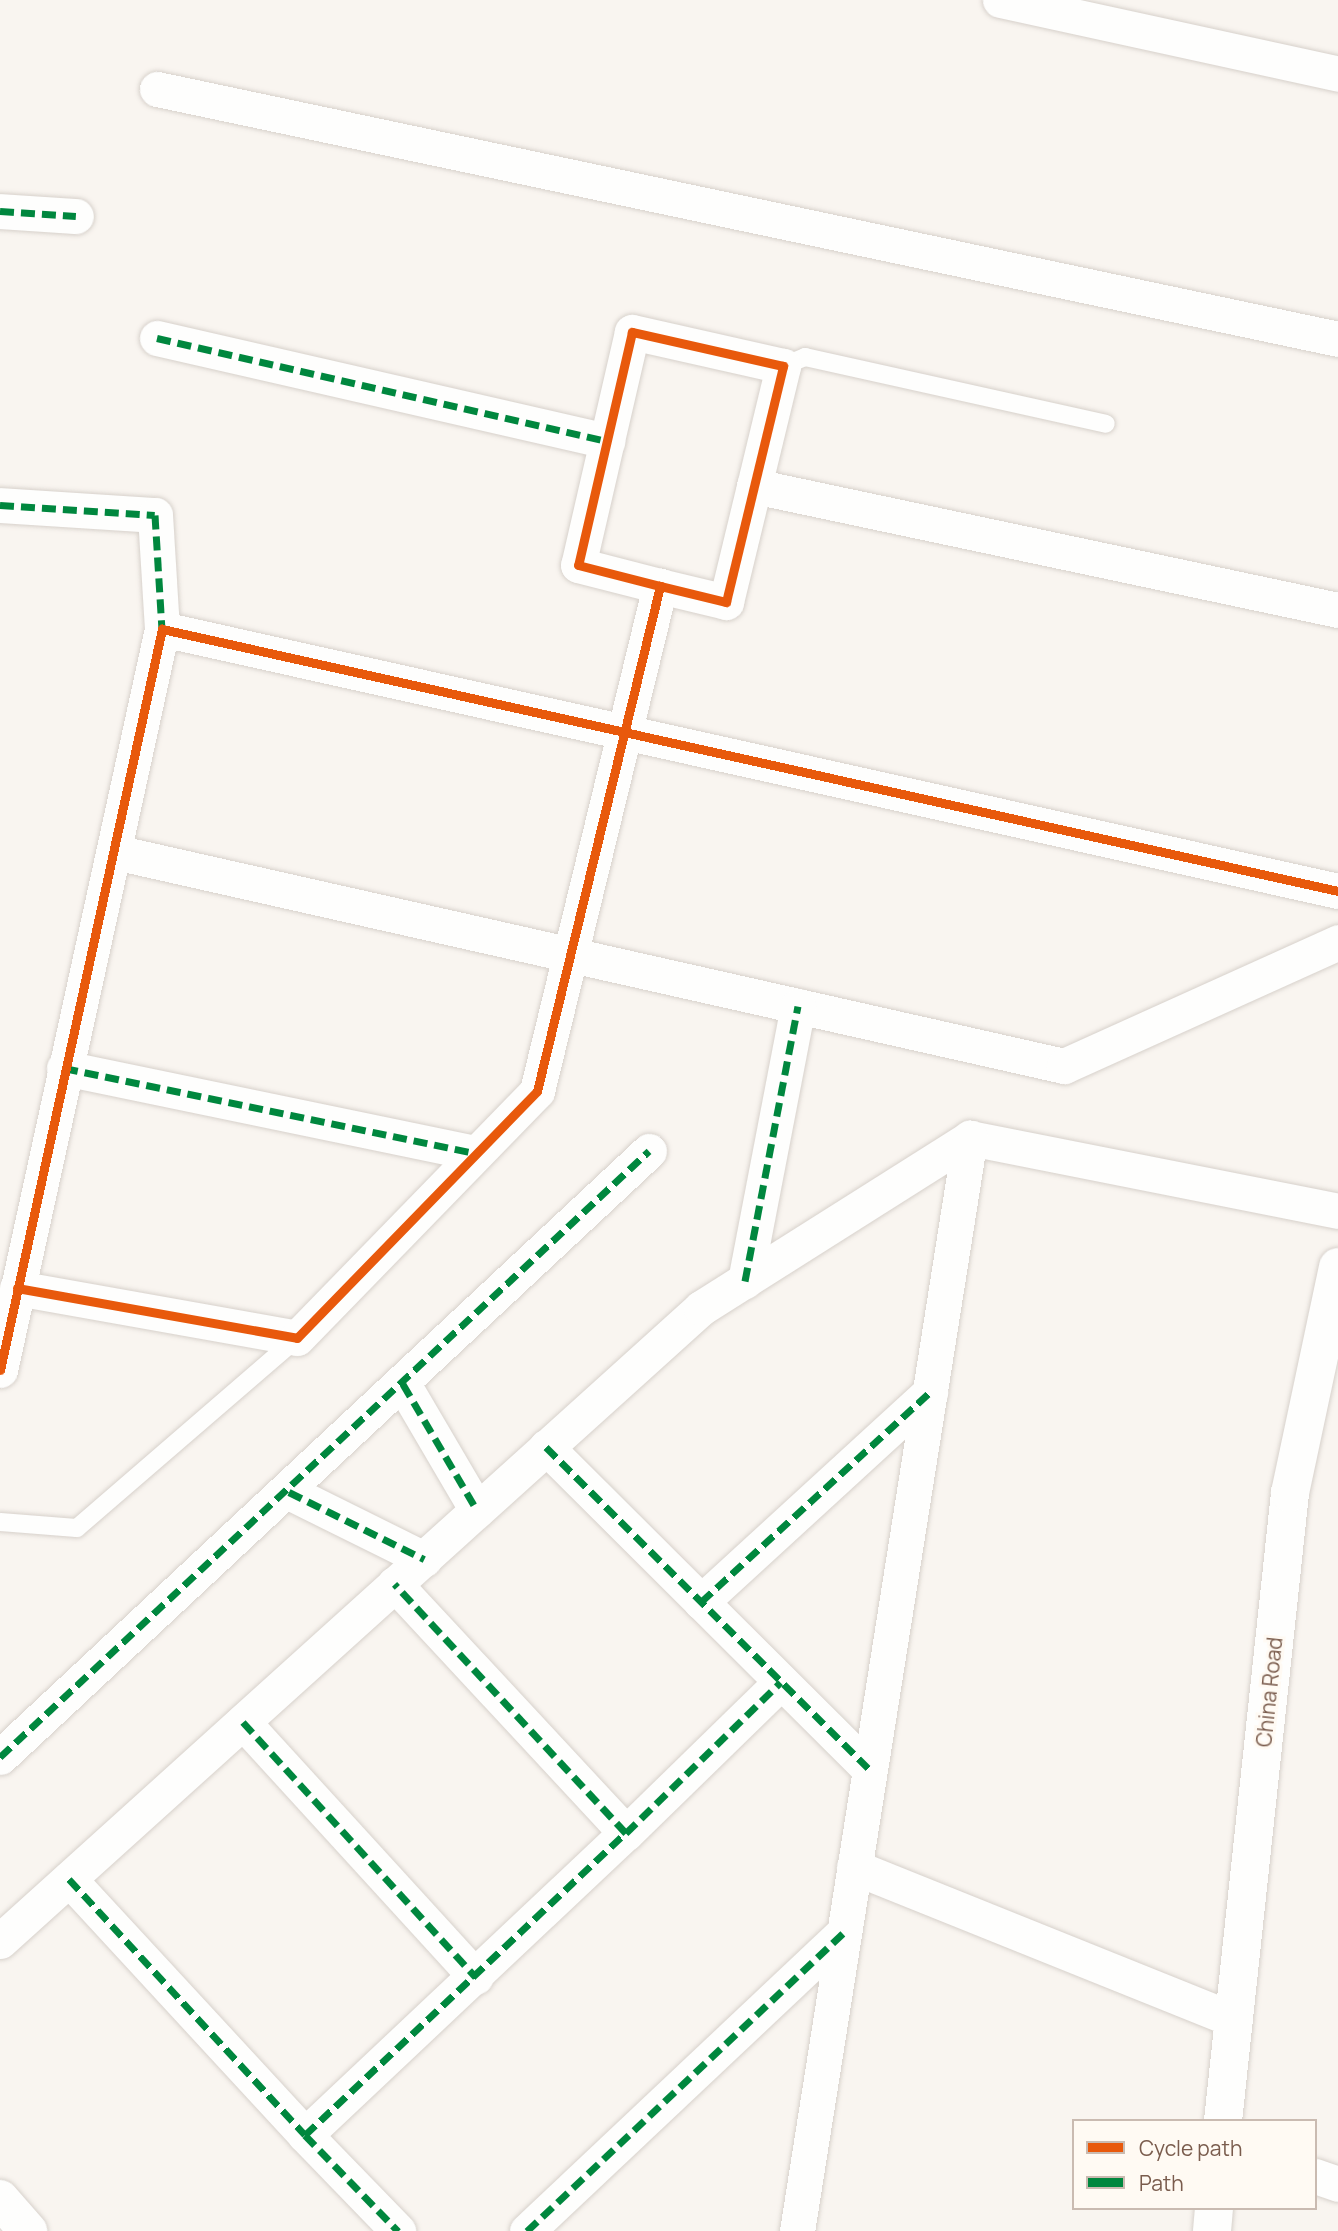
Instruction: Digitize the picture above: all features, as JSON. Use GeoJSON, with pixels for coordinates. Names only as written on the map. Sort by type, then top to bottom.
{"type":"FeatureCollection","features":[{"type":"Feature","properties":{"kind":"main road","name":"China Road"},"geometry":{"type":"LineString","coordinates":[[1223,2119],[1290,1493],[1338,1266]]}},
{"type":"Feature","properties":{"kind":"main road"},"geometry":{"type":"LineString","coordinates":[[0,2199],[28,2231]]}},
{"type":"Feature","properties":{"kind":"main road"},"geometry":{"type":"LineString","coordinates":[[1212,2231],[1214,2210]]}},
{"type":"Feature","properties":{"kind":"street"},"geometry":{"type":"LineString","coordinates":[[1000,0],[1338,74]]}},
{"type":"Feature","properties":{"kind":"street"},"geometry":{"type":"LineString","coordinates":[[157,89],[1338,339]]}},
{"type":"Feature","properties":{"kind":"street"},"geometry":{"type":"LineString","coordinates":[[0,211],[76,216]]}},
{"type":"Feature","properties":{"kind":"street"},"geometry":{"type":"LineString","coordinates":[[632,332],[783,366],[726,602],[578,565],[607,441],[632,332]]}},
{"type":"Feature","properties":{"kind":"street"},"geometry":{"type":"LineString","coordinates":[[157,338],[607,441]]}},
{"type":"Feature","properties":{"kind":"street"},"geometry":{"type":"LineString","coordinates":[[754,486],[1338,610]]}},
{"type":"Feature","properties":{"kind":"street"},"geometry":{"type":"LineString","coordinates":[[0,505],[156,515],[162,629],[116,852],[64,1068],[0,1370]]}},
{"type":"Feature","properties":{"kind":"street"},"geometry":{"type":"LineString","coordinates":[[17,1288],[297,1338],[537,1091],[660,586]]}},
{"type":"Feature","properties":{"kind":"street"},"geometry":{"type":"LineString","coordinates":[[162,629],[1338,891]]}},
{"type":"Feature","properties":{"kind":"street"},"geometry":{"type":"LineString","coordinates":[[116,852],[1064,1066],[1338,942]]}},
{"type":"Feature","properties":{"kind":"street"},"geometry":{"type":"LineString","coordinates":[[745,1281],[798,1006]]}},
{"type":"Feature","properties":{"kind":"street"},"geometry":{"type":"LineString","coordinates":[[64,1068],[475,1153]]}},
{"type":"Feature","properties":{"kind":"street"},"geometry":{"type":"LineString","coordinates":[[797,2231],[970,1138]]}},
{"type":"Feature","properties":{"kind":"street"},"geometry":{"type":"LineString","coordinates":[[0,1941],[701,1308],[970,1138],[1338,1211]]}},
{"type":"Feature","properties":{"kind":"street"},"geometry":{"type":"LineString","coordinates":[[0,1757],[289,1492],[649,1151]]}},
{"type":"Feature","properties":{"kind":"street"},"geometry":{"type":"LineString","coordinates":[[403,1384],[477,1510]]}},
{"type":"Feature","properties":{"kind":"street"},"geometry":{"type":"LineString","coordinates":[[701,1602],[930,1392]]}},
{"type":"Feature","properties":{"kind":"street"},"geometry":{"type":"LineString","coordinates":[[546,1447],[869,1769]]}},
{"type":"Feature","properties":{"kind":"street"},"geometry":{"type":"LineString","coordinates":[[289,1492],[424,1559]]}},
{"type":"Feature","properties":{"kind":"street"},"geometry":{"type":"LineString","coordinates":[[395,1584],[626,1833]]}},
{"type":"Feature","properties":{"kind":"street"},"geometry":{"type":"LineString","coordinates":[[305,2135],[476,1977],[781,1682]]}},
{"type":"Feature","properties":{"kind":"street"},"geometry":{"type":"LineString","coordinates":[[243,1722],[476,1977]]}},
{"type":"Feature","properties":{"kind":"street"},"geometry":{"type":"LineString","coordinates":[[854,1867],[1234,2020]]}},
{"type":"Feature","properties":{"kind":"street"},"geometry":{"type":"LineString","coordinates":[[69,1879],[305,2135],[398,2231]]}},
{"type":"Feature","properties":{"kind":"street"},"geometry":{"type":"LineString","coordinates":[[527,2231],[843,1933]]}},
{"type":"Feature","properties":{"kind":"street"},"geometry":{"type":"LineString","coordinates":[[1317,2177],[1338,2184]]}},
{"type":"Feature","properties":{"kind":"lane"},"geometry":{"type":"LineString","coordinates":[[783,366],[805,357],[1106,424]]}},
{"type":"Feature","properties":{"kind":"lane"},"geometry":{"type":"LineString","coordinates":[[0,1522],[77,1528],[297,1338]]}},
{"type":"Feature","properties":{"kind":"marked path"},"geometry":{"type":"LineString","coordinates":[[0,211],[76,216]]}},
{"type":"Feature","properties":{"kind":"marked path"},"geometry":{"type":"LineString","coordinates":[[157,338],[607,441]]}},
{"type":"Feature","properties":{"kind":"marked path"},"geometry":{"type":"LineString","coordinates":[[0,505],[155,515],[162,629]]}},
{"type":"Feature","properties":{"kind":"marked path"},"geometry":{"type":"LineString","coordinates":[[745,1281],[798,1006]]}},
{"type":"Feature","properties":{"kind":"marked path"},"geometry":{"type":"LineString","coordinates":[[64,1068],[475,1153]]}},
{"type":"Feature","properties":{"kind":"marked path"},"geometry":{"type":"LineString","coordinates":[[0,1757],[649,1151]]}},
{"type":"Feature","properties":{"kind":"marked path"},"geometry":{"type":"LineString","coordinates":[[403,1384],[477,1510]]}},
{"type":"Feature","properties":{"kind":"marked path"},"geometry":{"type":"LineString","coordinates":[[701,1602],[930,1392]]}},
{"type":"Feature","properties":{"kind":"marked path"},"geometry":{"type":"LineString","coordinates":[[546,1447],[869,1769]]}},
{"type":"Feature","properties":{"kind":"marked path"},"geometry":{"type":"LineString","coordinates":[[289,1492],[424,1559]]}},
{"type":"Feature","properties":{"kind":"marked path"},"geometry":{"type":"LineString","coordinates":[[69,1879],[305,2135],[626,1833],[395,1584]]}},
{"type":"Feature","properties":{"kind":"marked path"},"geometry":{"type":"LineString","coordinates":[[626,1833],[781,1682]]}},
{"type":"Feature","properties":{"kind":"marked path"},"geometry":{"type":"LineString","coordinates":[[243,1722],[476,1977]]}},
{"type":"Feature","properties":{"kind":"marked path"},"geometry":{"type":"LineString","coordinates":[[527,2231],[843,1933]]}},
{"type":"Feature","properties":{"kind":"marked path"},"geometry":{"type":"LineString","coordinates":[[305,2135],[398,2231]]}},
{"type":"Feature","properties":{"kind":"cycle path"},"geometry":{"type":"LineString","coordinates":[[17,1288],[297,1338],[537,1091],[660,586],[726,602],[783,366],[632,332],[578,565],[660,586]]}},
{"type":"Feature","properties":{"kind":"cycle path"},"geometry":{"type":"LineString","coordinates":[[0,1370],[162,629],[1338,891]]}}]}
